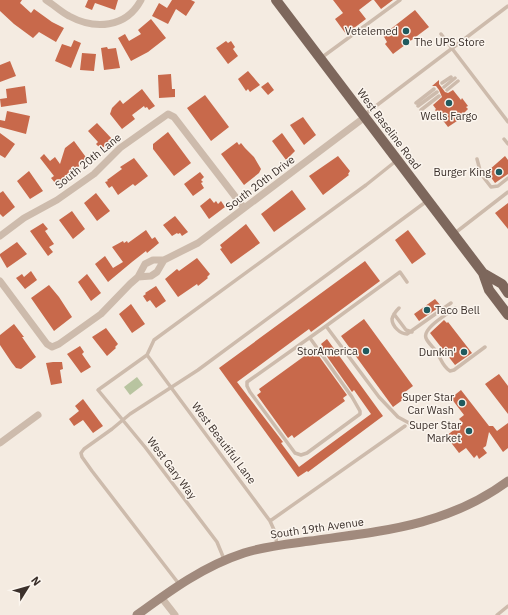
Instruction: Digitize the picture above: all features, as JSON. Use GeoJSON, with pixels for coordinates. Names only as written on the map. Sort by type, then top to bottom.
{"type":"FeatureCollection","features":[{"type":"Feature","properties":{"kind":"main road","name":"West Baseline Road"},"geometry":{"type":"LineString","coordinates":[[276,0],[483,273],[490,290],[508,315]]}},
{"type":"Feature","properties":{"kind":"main road","name":"West Baseline Road"},"geometry":{"type":"LineString","coordinates":[[483,273],[502,284],[508,293]]}},
{"type":"Feature","properties":{"kind":"main road","name":"South 19th Avenue"},"geometry":{"type":"LineString","coordinates":[[137,615],[197,573],[224,560],[245,553],[277,546],[369,533],[421,523],[466,507],[508,481]]}},
{"type":"Feature","properties":{"kind":"street"},"geometry":{"type":"LineString","coordinates":[[46,0],[69,16],[83,22],[96,25],[118,23],[138,7],[141,0]]}},
{"type":"Feature","properties":{"kind":"street","name":"South 20th Lane"},"geometry":{"type":"LineString","coordinates":[[0,236],[24,218],[58,200],[94,174],[120,148],[168,114],[174,117],[244,208]]}},
{"type":"Feature","properties":{"kind":"street","name":"South 20th Drive"},"geometry":{"type":"LineString","coordinates":[[0,281],[46,344],[52,347],[59,344],[101,314],[138,277],[143,267],[148,262],[153,260],[164,260],[198,243],[364,116]]}},
{"type":"Feature","properties":{"kind":"street","name":"South 20th Drive"},"geometry":{"type":"LineString","coordinates":[[138,277],[151,276],[157,272],[164,260]]}},
{"type":"Feature","properties":{"kind":"street"},"geometry":{"type":"LineString","coordinates":[[0,443],[38,415]]}},
{"type":"Feature","properties":{"kind":"street"},"geometry":{"type":"LineString","coordinates":[[162,597],[175,615]]}},
{"type":"Feature","properties":{"kind":"lane"},"geometry":{"type":"LineString","coordinates":[[320,58],[400,0]]}},
{"type":"Feature","properties":{"kind":"lane"},"geometry":{"type":"LineString","coordinates":[[364,116],[508,6]]}},
{"type":"Feature","properties":{"kind":"lane"},"geometry":{"type":"LineString","coordinates":[[441,34],[508,122]]}},
{"type":"Feature","properties":{"kind":"lane"},"geometry":{"type":"LineString","coordinates":[[444,87],[454,79],[444,87]]}},
{"type":"Feature","properties":{"kind":"lane"},"geometry":{"type":"LineString","coordinates":[[418,106],[437,92],[418,106]]}},
{"type":"Feature","properties":{"kind":"lane"},"geometry":{"type":"LineString","coordinates":[[504,139],[508,144]]}},
{"type":"Feature","properties":{"kind":"lane"},"geometry":{"type":"LineString","coordinates":[[477,159],[481,174],[491,186],[498,186],[508,178]]}},
{"type":"Feature","properties":{"kind":"lane"},"geometry":{"type":"LineString","coordinates":[[148,355],[154,340],[366,185],[397,160]]}},
{"type":"Feature","properties":{"kind":"lane"},"geometry":{"type":"LineString","coordinates":[[454,234],[508,192]]}},
{"type":"Feature","properties":{"kind":"lane"},"geometry":{"type":"LineString","coordinates":[[180,585],[82,457],[81,453],[84,449],[123,421],[130,414],[171,388],[349,260],[428,200]]}},
{"type":"Feature","properties":{"kind":"lane"},"geometry":{"type":"LineString","coordinates":[[310,338],[352,397],[360,411],[360,414],[307,453],[301,455],[295,453],[250,392],[247,382],[400,272],[407,282]]}},
{"type":"Feature","properties":{"kind":"lane"},"geometry":{"type":"LineString","coordinates":[[399,308],[392,319],[398,331],[404,334],[412,332],[451,303]]}},
{"type":"Feature","properties":{"kind":"lane"},"geometry":{"type":"LineString","coordinates":[[455,308],[427,329],[426,333],[426,338],[435,350],[442,364],[450,371],[454,370],[485,348]]}},
{"type":"Feature","properties":{"kind":"lane"},"geometry":{"type":"LineString","coordinates":[[394,314],[406,330],[412,332]]}},
{"type":"Feature","properties":{"kind":"lane"},"geometry":{"type":"LineString","coordinates":[[326,326],[379,397],[398,417],[409,423]]}},
{"type":"Feature","properties":{"kind":"lane","name":"West Beautiful Lane"},"geometry":{"type":"LineString","coordinates":[[148,355],[270,521],[277,546]]}},
{"type":"Feature","properties":{"kind":"lane","name":"West Gary Way"},"geometry":{"type":"LineString","coordinates":[[148,355],[98,390],[154,458],[217,542],[224,560]]}},
{"type":"Feature","properties":{"kind":"lane"},"geometry":{"type":"LineString","coordinates":[[270,521],[405,426]]}},
{"type":"Feature","properties":{"kind":"lane"},"geometry":{"type":"LineString","coordinates":[[497,615],[508,606]]}},
{"type":"Feature","properties":{"kind":"green space"},"geometry":{"type":"Polygon","coordinates":[[[137,377],[143,385],[130,395],[124,387],[137,377]]]}},
{"type":"Feature","properties":{"kind":"building"},"geometry":{"type":"Polygon","coordinates":[[[0,0],[22,0],[20,3],[31,13],[34,9],[52,22],[64,28],[56,42],[39,32],[33,38],[14,24],[0,11],[0,0]]]}},
{"type":"Feature","properties":{"kind":"building"},"geometry":{"type":"Polygon","coordinates":[[[88,0],[118,0],[115,10],[95,3],[92,10],[85,7],[88,0]]]}},
{"type":"Feature","properties":{"kind":"building"},"geometry":{"type":"Polygon","coordinates":[[[172,0],[191,0],[195,2],[186,16],[176,9],[168,24],[152,16],[159,3],[167,8],[172,0]]]}},
{"type":"Feature","properties":{"kind":"building"},"geometry":{"type":"Polygon","coordinates":[[[333,0],[372,0],[359,10],[366,19],[346,34],[335,19],[343,13],[333,0]]]}},
{"type":"Feature","properties":{"kind":"building"},"geometry":{"type":"Polygon","coordinates":[[[374,0],[393,0],[381,9],[374,0]]]}},
{"type":"Feature","properties":{"kind":"building","name":"Vetelemed"},"geometry":{"type":"Polygon","coordinates":[[[415,10],[429,27],[393,54],[385,44],[387,42],[383,35],[415,10]]]}},
{"type":"Feature","properties":{"kind":"building"},"geometry":{"type":"Polygon","coordinates":[[[151,19],[166,38],[148,52],[131,61],[118,38],[125,34],[129,41],[141,34],[138,30],[151,19]]]}},
{"type":"Feature","properties":{"kind":"building"},"geometry":{"type":"Polygon","coordinates":[[[74,40],[81,43],[71,68],[55,61],[62,44],[71,47],[74,40]]]}},
{"type":"Feature","properties":{"kind":"building"},"geometry":{"type":"Polygon","coordinates":[[[226,41],[228,43],[231,41],[235,47],[233,49],[238,56],[228,64],[216,48],[226,41]]]}},
{"type":"Feature","properties":{"kind":"building"},"geometry":{"type":"Polygon","coordinates":[[[107,47],[108,49],[116,48],[120,68],[104,70],[101,48],[107,47]]]}},
{"type":"Feature","properties":{"kind":"building"},"geometry":{"type":"Polygon","coordinates":[[[82,53],[96,54],[94,71],[80,70],[82,53]]]}},
{"type":"Feature","properties":{"kind":"building"},"geometry":{"type":"Polygon","coordinates":[[[10,61],[16,76],[0,82],[0,65],[10,61]]]}},
{"type":"Feature","properties":{"kind":"building"},"geometry":{"type":"Polygon","coordinates":[[[248,71],[260,85],[250,92],[248,89],[246,91],[238,79],[248,71]]]}},
{"type":"Feature","properties":{"kind":"building"},"geometry":{"type":"Polygon","coordinates":[[[171,74],[172,89],[175,89],[175,97],[159,98],[158,75],[171,74]]]}},
{"type":"Feature","properties":{"kind":"building","name":"Wells Fargo"},"geometry":{"type":"Polygon","coordinates":[[[439,80],[439,84],[445,92],[448,93],[453,90],[468,106],[466,107],[468,109],[464,113],[466,115],[448,127],[433,105],[442,97],[436,86],[432,86],[439,80]]]}},
{"type":"Feature","properties":{"kind":"building"},"geometry":{"type":"Polygon","coordinates":[[[268,82],[274,90],[268,95],[261,87],[268,82]]]}},
{"type":"Feature","properties":{"kind":"building"},"geometry":{"type":"Polygon","coordinates":[[[25,86],[27,103],[1,107],[0,99],[7,98],[6,89],[25,86]]]}},
{"type":"Feature","properties":{"kind":"building"},"geometry":{"type":"Polygon","coordinates":[[[142,89],[155,106],[149,110],[144,106],[132,115],[135,119],[122,129],[110,114],[112,108],[120,100],[123,104],[142,89]]]}},
{"type":"Feature","properties":{"kind":"building"},"geometry":{"type":"Polygon","coordinates":[[[205,95],[229,127],[211,141],[187,108],[205,95]]]}},
{"type":"Feature","properties":{"kind":"building"},"geometry":{"type":"Polygon","coordinates":[[[7,111],[30,116],[26,134],[0,127],[0,120],[5,121],[7,111]]]}},
{"type":"Feature","properties":{"kind":"building"},"geometry":{"type":"Polygon","coordinates":[[[303,117],[316,135],[304,145],[290,125],[303,117]]]}},
{"type":"Feature","properties":{"kind":"building"},"geometry":{"type":"Polygon","coordinates":[[[97,123],[113,140],[101,149],[96,144],[98,142],[88,131],[97,123]]]}},
{"type":"Feature","properties":{"kind":"building"},"geometry":{"type":"Polygon","coordinates":[[[168,132],[191,163],[174,176],[153,149],[153,144],[168,132]]]}},
{"type":"Feature","properties":{"kind":"building"},"geometry":{"type":"Polygon","coordinates":[[[0,133],[15,144],[5,158],[0,155],[0,133]]]}},
{"type":"Feature","properties":{"kind":"building"},"geometry":{"type":"Polygon","coordinates":[[[282,133],[295,151],[286,160],[272,141],[282,133]]]}},
{"type":"Feature","properties":{"kind":"building"},"geometry":{"type":"Polygon","coordinates":[[[74,141],[88,160],[68,174],[69,176],[61,182],[60,181],[56,184],[51,178],[54,176],[40,158],[44,154],[50,161],[55,157],[60,164],[65,148],[74,141]]]}},
{"type":"Feature","properties":{"kind":"building"},"geometry":{"type":"Polygon","coordinates":[[[237,142],[239,145],[241,143],[254,157],[261,169],[259,173],[244,185],[221,154],[237,142]]]}},
{"type":"Feature","properties":{"kind":"building"},"geometry":{"type":"Polygon","coordinates":[[[338,156],[350,171],[348,174],[349,175],[323,195],[309,176],[338,156]]]}},
{"type":"Feature","properties":{"kind":"building","name":"Burger King"},"geometry":{"type":"Polygon","coordinates":[[[505,156],[508,160],[508,174],[495,183],[490,176],[492,174],[489,170],[505,156]]]}},
{"type":"Feature","properties":{"kind":"building"},"geometry":{"type":"Polygon","coordinates":[[[134,158],[148,176],[135,186],[133,184],[118,195],[112,186],[109,188],[105,182],[122,169],[120,167],[134,158]]]}},
{"type":"Feature","properties":{"kind":"building"},"geometry":{"type":"Polygon","coordinates":[[[29,171],[43,191],[30,199],[17,181],[29,171]]]}},
{"type":"Feature","properties":{"kind":"building"},"geometry":{"type":"Polygon","coordinates":[[[200,172],[204,177],[201,180],[203,182],[201,183],[204,188],[193,196],[184,184],[200,172]]]}},
{"type":"Feature","properties":{"kind":"building"},"geometry":{"type":"Polygon","coordinates":[[[292,190],[306,209],[274,232],[261,214],[292,190]]]}},
{"type":"Feature","properties":{"kind":"building"},"geometry":{"type":"Polygon","coordinates":[[[3,191],[15,207],[3,217],[0,214],[0,193],[3,191]]]}},
{"type":"Feature","properties":{"kind":"building"},"geometry":{"type":"Polygon","coordinates":[[[96,193],[110,211],[97,221],[84,203],[96,193]]]}},
{"type":"Feature","properties":{"kind":"building"},"geometry":{"type":"Polygon","coordinates":[[[210,198],[214,203],[216,201],[218,204],[221,201],[225,207],[209,219],[200,206],[210,198]]]}},
{"type":"Feature","properties":{"kind":"building"},"geometry":{"type":"Polygon","coordinates":[[[508,203],[508,229],[495,213],[508,203]]]}},
{"type":"Feature","properties":{"kind":"building"},"geometry":{"type":"Polygon","coordinates":[[[72,211],[85,229],[73,239],[59,220],[72,211]]]}},
{"type":"Feature","properties":{"kind":"building"},"geometry":{"type":"Polygon","coordinates":[[[175,216],[188,232],[182,236],[180,233],[177,233],[172,236],[163,225],[175,216]]]}},
{"type":"Feature","properties":{"kind":"building"},"geometry":{"type":"Polygon","coordinates":[[[43,223],[48,229],[45,231],[54,244],[49,247],[53,252],[48,256],[30,231],[43,223]]]}},
{"type":"Feature","properties":{"kind":"building"},"geometry":{"type":"Polygon","coordinates":[[[246,224],[260,243],[231,264],[220,249],[222,248],[220,245],[246,224]]]}},
{"type":"Feature","properties":{"kind":"building"},"geometry":{"type":"Polygon","coordinates":[[[146,230],[152,239],[155,237],[159,243],[147,253],[146,251],[108,282],[95,264],[105,256],[113,268],[123,262],[112,247],[123,241],[124,243],[127,241],[128,243],[146,230]]]}},
{"type":"Feature","properties":{"kind":"building"},"geometry":{"type":"Polygon","coordinates":[[[408,230],[426,254],[412,264],[395,240],[408,230]]]}},
{"type":"Feature","properties":{"kind":"building"},"geometry":{"type":"Polygon","coordinates":[[[17,242],[27,254],[7,268],[0,254],[17,242]]]}},
{"type":"Feature","properties":{"kind":"building"},"geometry":{"type":"Polygon","coordinates":[[[197,258],[210,274],[207,277],[208,278],[198,286],[197,284],[178,297],[165,279],[177,269],[179,271],[197,258]]]}},
{"type":"Feature","properties":{"kind":"building"},"geometry":{"type":"Polygon","coordinates":[[[365,261],[380,281],[311,332],[309,329],[237,382],[283,442],[281,443],[299,467],[371,414],[354,390],[352,392],[321,348],[323,347],[321,344],[327,339],[383,416],[308,472],[307,471],[298,477],[219,368],[365,261]]]}},
{"type":"Feature","properties":{"kind":"building"},"geometry":{"type":"Polygon","coordinates":[[[31,271],[37,280],[25,289],[16,278],[22,274],[24,277],[31,271]]]}},
{"type":"Feature","properties":{"kind":"building"},"geometry":{"type":"Polygon","coordinates":[[[87,274],[101,293],[91,301],[78,282],[87,274]]]}},
{"type":"Feature","properties":{"kind":"building"},"geometry":{"type":"Polygon","coordinates":[[[49,285],[72,317],[54,331],[31,298],[49,285]]]}},
{"type":"Feature","properties":{"kind":"building"},"geometry":{"type":"Polygon","coordinates":[[[156,286],[166,301],[156,308],[150,300],[147,302],[143,296],[156,286]]]}},
{"type":"Feature","properties":{"kind":"building","name":"Taco Bell"},"geometry":{"type":"Polygon","coordinates":[[[435,299],[441,306],[419,321],[414,314],[435,299]]]}},
{"type":"Feature","properties":{"kind":"building"},"geometry":{"type":"Polygon","coordinates":[[[131,304],[145,324],[132,333],[119,314],[131,304]]]}},
{"type":"Feature","properties":{"kind":"building"},"geometry":{"type":"Polygon","coordinates":[[[364,319],[413,386],[405,392],[408,396],[393,407],[341,336],[364,319]]]}},
{"type":"Feature","properties":{"kind":"building"},"geometry":{"type":"Polygon","coordinates":[[[444,320],[447,323],[448,322],[472,353],[455,365],[430,333],[444,320]]]}},
{"type":"Feature","properties":{"kind":"building"},"geometry":{"type":"Polygon","coordinates":[[[14,324],[36,357],[21,369],[16,368],[0,345],[0,335],[14,324]]]}},
{"type":"Feature","properties":{"kind":"building"},"geometry":{"type":"Polygon","coordinates":[[[106,328],[118,344],[115,347],[116,348],[107,356],[92,337],[106,328]]]}},
{"type":"Feature","properties":{"kind":"building"},"geometry":{"type":"Polygon","coordinates":[[[80,346],[84,352],[82,354],[91,367],[81,373],[67,354],[80,346]]]}},
{"type":"Feature","properties":{"kind":"building"},"geometry":{"type":"Polygon","coordinates":[[[310,352],[312,355],[316,352],[347,395],[343,398],[345,401],[294,438],[292,435],[288,438],[257,395],[261,392],[259,389],[310,352]]]}},
{"type":"Feature","properties":{"kind":"building"},"geometry":{"type":"Polygon","coordinates":[[[62,362],[63,369],[60,370],[62,383],[51,385],[46,363],[62,362]]]}},
{"type":"Feature","properties":{"kind":"building"},"geometry":{"type":"Polygon","coordinates":[[[499,374],[508,386],[508,414],[485,384],[499,374]]]}},
{"type":"Feature","properties":{"kind":"building","name":"Super Star Market"},"geometry":{"type":"Polygon","coordinates":[[[461,390],[489,426],[493,426],[497,431],[508,423],[508,448],[503,452],[489,432],[486,446],[483,448],[487,453],[479,459],[477,455],[474,458],[466,448],[459,453],[446,436],[463,423],[459,419],[464,415],[451,398],[461,390]]]}},
{"type":"Feature","properties":{"kind":"building"},"geometry":{"type":"Polygon","coordinates":[[[83,399],[103,426],[93,433],[83,420],[74,426],[69,419],[79,411],[75,406],[83,399]]]}},
{"type":"Feature","properties":{"kind":"place","name":"Vetelemed"},"geometry":{"type":"Point","coordinates":[406,31]}},
{"type":"Feature","properties":{"kind":"place","name":"The UPS Store"},"geometry":{"type":"Point","coordinates":[406,42]}},
{"type":"Feature","properties":{"kind":"place","name":"Wells Fargo"},"geometry":{"type":"Point","coordinates":[449,103]}},
{"type":"Feature","properties":{"kind":"place","name":"Burger King"},"geometry":{"type":"Point","coordinates":[499,172]}},
{"type":"Feature","properties":{"kind":"place","name":"Taco Bell"},"geometry":{"type":"Point","coordinates":[427,310]}},
{"type":"Feature","properties":{"kind":"place","name":"StorAmerica"},"geometry":{"type":"Point","coordinates":[366,351]}},
{"type":"Feature","properties":{"kind":"place","name":"Dunkin'"},"geometry":{"type":"Point","coordinates":[464,352]}},
{"type":"Feature","properties":{"kind":"place","name":"Super Star Car Wash"},"geometry":{"type":"Point","coordinates":[462,403]}},
{"type":"Feature","properties":{"kind":"place","name":"Super Star Market"},"geometry":{"type":"Point","coordinates":[469,431]}}]}
